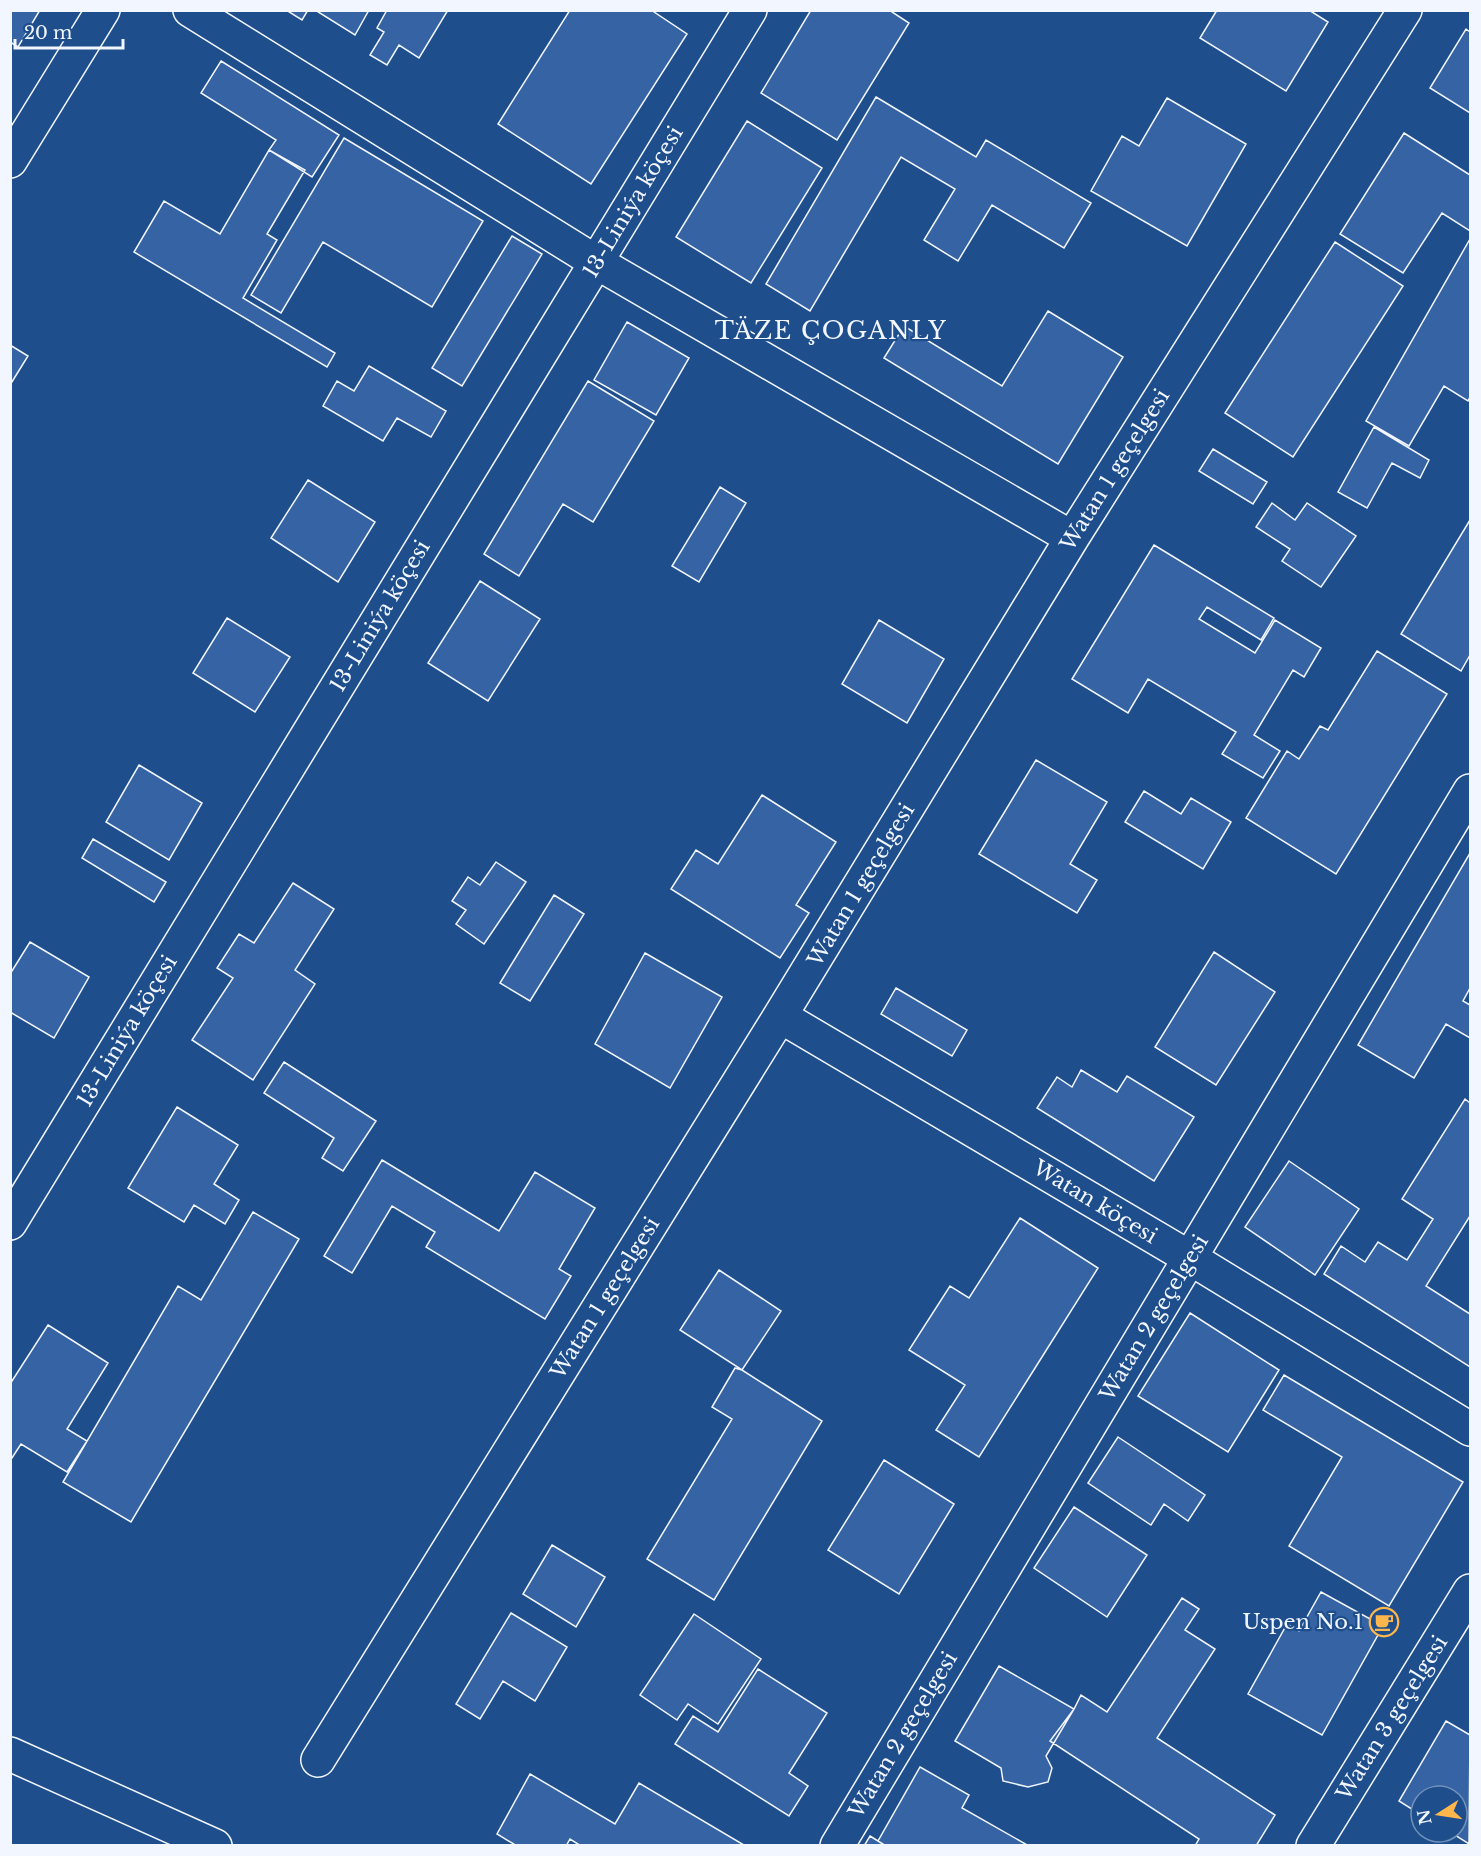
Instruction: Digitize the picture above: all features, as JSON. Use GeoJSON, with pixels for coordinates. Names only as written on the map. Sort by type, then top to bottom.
{"type":"FeatureCollection","features":[{"type":"Feature","properties":{"kind":"street"},"geometry":{"type":"LineString","coordinates":[[10,161],[103,10]]}},
{"type":"Feature","properties":{"kind":"street"},"geometry":{"type":"LineString","coordinates":[[190,10],[596,262],[1072,538]]}},
{"type":"Feature","properties":{"kind":"street","name":"13-Liniýa köçesi"},"geometry":{"type":"LineString","coordinates":[[10,1223],[750,10]]}},
{"type":"Feature","properties":{"kind":"street","name":"Watan 1 geçelgesi"},"geometry":{"type":"LineString","coordinates":[[318,1760],[780,1016],[1072,538],[1405,10]]}},
{"type":"Feature","properties":{"kind":"street","name":"Watan 2 geçelgesi"},"geometry":{"type":"LineString","coordinates":[[837,1845],[1470,791]]}},
{"type":"Feature","properties":{"kind":"street","name":"Watan köçesi"},"geometry":{"type":"LineString","coordinates":[[780,1016],[1190,1258],[1470,1429]]}},
{"type":"Feature","properties":{"kind":"street","name":"Watan 3 geçelgesi"},"geometry":{"type":"LineString","coordinates":[[1313,1845],[1470,1591]]}},
{"type":"Feature","properties":{"kind":"street"},"geometry":{"type":"LineString","coordinates":[[10,1754],[215,1845]]}},
{"type":"Feature","properties":{"kind":"building"},"geometry":{"type":"Polygon","coordinates":[[[10,10],[40,10],[18,47],[10,42],[10,10]]]}},
{"type":"Feature","properties":{"kind":"building"},"geometry":{"type":"Polygon","coordinates":[[[286,10],[308,10],[302,20],[286,10]]]}},
{"type":"Feature","properties":{"kind":"building"},"geometry":{"type":"Polygon","coordinates":[[[315,10],[369,10],[355,35],[315,10]]]}},
{"type":"Feature","properties":{"kind":"building"},"geometry":{"type":"Polygon","coordinates":[[[387,10],[448,10],[419,58],[399,45],[387,65],[370,55],[384,32],[377,28],[387,10]]]}},
{"type":"Feature","properties":{"kind":"building"},"geometry":{"type":"Polygon","coordinates":[[[570,10],[651,10],[687,34],[591,184],[498,124],[570,10]]]}},
{"type":"Feature","properties":{"kind":"building"},"geometry":{"type":"Polygon","coordinates":[[[811,10],[893,10],[892,12],[909,23],[837,140],[761,93],[811,10]]]}},
{"type":"Feature","properties":{"kind":"building"},"geometry":{"type":"Polygon","coordinates":[[[1217,10],[1309,10],[1328,22],[1286,91],[1200,38],[1217,10]]]}},
{"type":"Feature","properties":{"kind":"building"},"geometry":{"type":"Polygon","coordinates":[[[1466,29],[1470,32],[1470,113],[1430,88],[1466,29]]]}},
{"type":"Feature","properties":{"kind":"building"},"geometry":{"type":"Polygon","coordinates":[[[221,61],[339,135],[312,177],[269,150],[276,140],[201,93],[221,61]]]}},
{"type":"Feature","properties":{"kind":"building"},"geometry":{"type":"Polygon","coordinates":[[[876,97],[976,157],[986,140],[1091,203],[1064,248],[992,205],[958,261],[924,240],[955,189],[901,157],[810,311],[766,284],[876,97]]]}},
{"type":"Feature","properties":{"kind":"building"},"geometry":{"type":"Polygon","coordinates":[[[1167,98],[1246,144],[1187,246],[1091,191],[1122,136],[1139,146],[1167,98]]]}},
{"type":"Feature","properties":{"kind":"building"},"geometry":{"type":"Polygon","coordinates":[[[747,121],[822,168],[751,283],[676,237],[747,121]]]}},
{"type":"Feature","properties":{"kind":"building"},"geometry":{"type":"Polygon","coordinates":[[[1404,133],[1470,175],[1470,231],[1442,213],[1403,273],[1340,234],[1404,133]]]}},
{"type":"Feature","properties":{"kind":"building"},"geometry":{"type":"Polygon","coordinates":[[[344,138],[483,221],[432,307],[323,242],[281,313],[251,295],[344,138]]]}},
{"type":"Feature","properties":{"kind":"building"},"geometry":{"type":"Polygon","coordinates":[[[269,150],[305,170],[267,234],[277,240],[243,298],[335,353],[327,367],[134,252],[164,201],[220,234],[269,150]]]}},
{"type":"Feature","properties":{"kind":"building"},"geometry":{"type":"Polygon","coordinates":[[[512,236],[542,254],[462,386],[432,368],[512,236]]]}},
{"type":"Feature","properties":{"kind":"building"},"geometry":{"type":"Polygon","coordinates":[[[1470,239],[1470,397],[1468,401],[1444,386],[1409,446],[1366,421],[1470,239]]]}},
{"type":"Feature","properties":{"kind":"building"},"geometry":{"type":"Polygon","coordinates":[[[1335,242],[1403,286],[1293,457],[1225,413],[1335,242]]]}},
{"type":"Feature","properties":{"kind":"building"},"geometry":{"type":"Polygon","coordinates":[[[1048,311],[1123,357],[1058,464],[884,358],[904,326],[1002,386],[1048,311]]]}},
{"type":"Feature","properties":{"kind":"building"},"geometry":{"type":"Polygon","coordinates":[[[627,322],[689,358],[656,415],[594,380],[627,322]]]}},
{"type":"Feature","properties":{"kind":"building"},"geometry":{"type":"Polygon","coordinates":[[[10,345],[28,356],[10,385],[10,345]]]}},
{"type":"Feature","properties":{"kind":"building"},"geometry":{"type":"Polygon","coordinates":[[[369,366],[446,411],[431,437],[397,418],[383,441],[323,406],[337,381],[354,391],[369,366]]]}},
{"type":"Feature","properties":{"kind":"building"},"geometry":{"type":"Polygon","coordinates":[[[588,381],[654,421],[593,522],[563,504],[519,576],[484,554],[588,381]]]}},
{"type":"Feature","properties":{"kind":"building"},"geometry":{"type":"Polygon","coordinates":[[[1374,427],[1429,460],[1420,478],[1392,463],[1367,508],[1338,492],[1374,427]]]}},
{"type":"Feature","properties":{"kind":"building"},"geometry":{"type":"Polygon","coordinates":[[[1213,449],[1267,482],[1253,504],[1199,471],[1213,449]]]}},
{"type":"Feature","properties":{"kind":"building"},"geometry":{"type":"Polygon","coordinates":[[[308,480],[375,522],[338,582],[271,538],[308,480]]]}},
{"type":"Feature","properties":{"kind":"building"},"geometry":{"type":"Polygon","coordinates":[[[720,487],[746,503],[699,582],[672,566],[720,487]]]}},
{"type":"Feature","properties":{"kind":"building"},"geometry":{"type":"Polygon","coordinates":[[[1272,503],[1295,520],[1307,503],[1356,536],[1321,587],[1282,561],[1290,549],[1256,527],[1272,503]]]}},
{"type":"Feature","properties":{"kind":"building"},"geometry":{"type":"Polygon","coordinates":[[[1470,520],[1470,655],[1461,671],[1401,634],[1470,520]]]}},
{"type":"Feature","properties":{"kind":"building"},"geometry":{"type":"Polygon","coordinates":[[[1154,545],[1274,618],[1261,640],[1207,607],[1199,619],[1255,653],[1275,620],[1321,648],[1304,677],[1293,670],[1254,735],[1280,751],[1263,778],[1222,754],[1236,732],[1148,679],[1128,713],[1072,679],[1154,545]]]}},
{"type":"Feature","properties":{"kind":"building"},"geometry":{"type":"Polygon","coordinates":[[[480,581],[540,619],[488,701],[428,663],[480,581]]]}},
{"type":"Feature","properties":{"kind":"building"},"geometry":{"type":"Polygon","coordinates":[[[227,618],[290,657],[255,712],[193,673],[227,618]]]}},
{"type":"Feature","properties":{"kind":"building"},"geometry":{"type":"Polygon","coordinates":[[[879,620],[944,659],[907,723],[842,684],[879,620]]]}},
{"type":"Feature","properties":{"kind":"building"},"geometry":{"type":"Polygon","coordinates":[[[1377,651],[1447,694],[1336,874],[1246,818],[1287,751],[1299,759],[1320,726],[1328,730],[1377,651]]]}},
{"type":"Feature","properties":{"kind":"building"},"geometry":{"type":"Polygon","coordinates":[[[1036,760],[1107,802],[1070,864],[1097,880],[1077,913],[979,854],[1036,760]]]}},
{"type":"Feature","properties":{"kind":"building"},"geometry":{"type":"Polygon","coordinates":[[[139,765],[202,803],[169,860],[106,822],[139,765]]]}},
{"type":"Feature","properties":{"kind":"building"},"geometry":{"type":"Polygon","coordinates":[[[1144,791],[1181,814],[1191,798],[1231,822],[1203,869],[1125,822],[1144,791]]]}},
{"type":"Feature","properties":{"kind":"building"},"geometry":{"type":"Polygon","coordinates":[[[762,795],[836,842],[796,905],[809,913],[780,958],[671,889],[696,850],[718,864],[762,795]]]}},
{"type":"Feature","properties":{"kind":"building"},"geometry":{"type":"Polygon","coordinates":[[[93,839],[166,882],[154,902],[82,858],[93,839]]]}},
{"type":"Feature","properties":{"kind":"building"},"geometry":{"type":"Polygon","coordinates":[[[1470,853],[1470,988],[1463,1001],[1470,1005],[1470,1038],[1446,1024],[1414,1078],[1358,1045],[1470,853]]]}},
{"type":"Feature","properties":{"kind":"building"},"geometry":{"type":"Polygon","coordinates":[[[496,862],[526,882],[484,944],[456,924],[466,910],[452,901],[468,877],[480,885],[496,862]]]}},
{"type":"Feature","properties":{"kind":"building"},"geometry":{"type":"Polygon","coordinates":[[[293,883],[334,909],[295,970],[315,984],[253,1080],[192,1040],[233,978],[217,968],[239,934],[254,943],[293,883]]]}},
{"type":"Feature","properties":{"kind":"building"},"geometry":{"type":"Polygon","coordinates":[[[554,895],[584,914],[530,1001],[500,983],[554,895]]]}},
{"type":"Feature","properties":{"kind":"building"},"geometry":{"type":"Polygon","coordinates":[[[30,942],[89,977],[54,1038],[10,1012],[10,974],[30,942]]]}},
{"type":"Feature","properties":{"kind":"building"},"geometry":{"type":"Polygon","coordinates":[[[1214,952],[1275,992],[1216,1085],[1155,1047],[1214,952]]]}},
{"type":"Feature","properties":{"kind":"building"},"geometry":{"type":"Polygon","coordinates":[[[645,953],[722,997],[670,1088],[595,1044],[645,953]]]}},
{"type":"Feature","properties":{"kind":"building"},"geometry":{"type":"Polygon","coordinates":[[[896,988],[967,1030],[952,1056],[881,1014],[896,988]]]}},
{"type":"Feature","properties":{"kind":"building"},"geometry":{"type":"Polygon","coordinates":[[[284,1062],[376,1121],[343,1171],[322,1158],[334,1138],[264,1093],[284,1062]]]}},
{"type":"Feature","properties":{"kind":"building"},"geometry":{"type":"Polygon","coordinates":[[[1081,1070],[1117,1092],[1127,1076],[1194,1117],[1154,1181],[1037,1108],[1057,1077],[1072,1087],[1081,1070]]]}},
{"type":"Feature","properties":{"kind":"building"},"geometry":{"type":"Polygon","coordinates":[[[1465,1099],[1470,1103],[1470,1216],[1426,1286],[1470,1314],[1470,1367],[1324,1274],[1341,1246],[1365,1262],[1378,1242],[1407,1260],[1433,1219],[1402,1199],[1465,1099]]]}},
{"type":"Feature","properties":{"kind":"building"},"geometry":{"type":"Polygon","coordinates":[[[177,1107],[238,1145],[214,1184],[239,1200],[225,1224],[194,1205],[184,1222],[128,1188],[177,1107]]]}},
{"type":"Feature","properties":{"kind":"building"},"geometry":{"type":"Polygon","coordinates":[[[382,1160],[499,1231],[535,1172],[595,1208],[559,1269],[571,1276],[545,1319],[426,1247],[435,1232],[392,1206],[352,1273],[324,1256],[382,1160]]]}},
{"type":"Feature","properties":{"kind":"building"},"geometry":{"type":"Polygon","coordinates":[[[1289,1161],[1359,1209],[1315,1275],[1245,1227],[1289,1161]]]}},
{"type":"Feature","properties":{"kind":"building"},"geometry":{"type":"Polygon","coordinates":[[[253,1212],[299,1239],[131,1522],[63,1482],[178,1286],[201,1300],[253,1212]]]}},
{"type":"Feature","properties":{"kind":"building"},"geometry":{"type":"Polygon","coordinates":[[[1020,1218],[1098,1268],[979,1457],[936,1430],[965,1385],[909,1350],[950,1286],[969,1298],[1020,1218]]]}},
{"type":"Feature","properties":{"kind":"building"},"geometry":{"type":"Polygon","coordinates":[[[719,1270],[781,1311],[742,1370],[680,1330],[719,1270]]]}},
{"type":"Feature","properties":{"kind":"building"},"geometry":{"type":"Polygon","coordinates":[[[1190,1313],[1279,1370],[1228,1452],[1138,1396],[1190,1313]]]}},
{"type":"Feature","properties":{"kind":"building"},"geometry":{"type":"Polygon","coordinates":[[[48,1325],[108,1363],[67,1429],[87,1441],[67,1472],[21,1444],[10,1461],[10,1384],[48,1325]]]}},
{"type":"Feature","properties":{"kind":"building"},"geometry":{"type":"Polygon","coordinates":[[[735,1368],[742,1370],[822,1421],[714,1600],[647,1559],[732,1419],[712,1407],[735,1368]]]}},
{"type":"Feature","properties":{"kind":"building"},"geometry":{"type":"Polygon","coordinates":[[[1284,1375],[1463,1482],[1389,1606],[1289,1546],[1342,1457],[1263,1410],[1284,1375]]]}},
{"type":"Feature","properties":{"kind":"building"},"geometry":{"type":"Polygon","coordinates":[[[1118,1437],[1205,1495],[1188,1521],[1164,1504],[1151,1525],[1088,1483],[1118,1437]]]}},
{"type":"Feature","properties":{"kind":"building"},"geometry":{"type":"Polygon","coordinates":[[[884,1460],[954,1504],[899,1594],[828,1550],[884,1460]]]}},
{"type":"Feature","properties":{"kind":"building"},"geometry":{"type":"Polygon","coordinates":[[[1074,1507],[1147,1555],[1107,1617],[1034,1568],[1074,1507]]]}},
{"type":"Feature","properties":{"kind":"building"},"geometry":{"type":"Polygon","coordinates":[[[552,1545],[605,1577],[576,1627],[523,1594],[552,1545]]]}},
{"type":"Feature","properties":{"kind":"building"},"geometry":{"type":"Polygon","coordinates":[[[1321,1592],[1383,1626],[1322,1735],[1248,1694],[1287,1624],[1299,1631],[1321,1592]]]}},
{"type":"Feature","properties":{"kind":"building"},"geometry":{"type":"Polygon","coordinates":[[[1182,1598],[1199,1609],[1185,1630],[1215,1649],[1157,1738],[1275,1815],[1256,1846],[1195,1846],[1199,1839],[1050,1741],[1074,1709],[1081,1695],[1107,1712],[1182,1598]]]}},
{"type":"Feature","properties":{"kind":"building"},"geometry":{"type":"Polygon","coordinates":[[[511,1613],[567,1647],[535,1701],[503,1681],[480,1719],[456,1704],[511,1613]]]}},
{"type":"Feature","properties":{"kind":"building"},"geometry":{"type":"Polygon","coordinates":[[[694,1614],[761,1659],[718,1724],[688,1704],[677,1720],[640,1695],[694,1614]]]}},
{"type":"Feature","properties":{"kind":"building"},"geometry":{"type":"Polygon","coordinates":[[[999,1666],[1074,1709],[1046,1756],[1052,1768],[1048,1782],[1028,1787],[1003,1781],[1001,1768],[955,1741],[999,1666]]]}},
{"type":"Feature","properties":{"kind":"building"},"geometry":{"type":"Polygon","coordinates":[[[758,1669],[827,1713],[789,1773],[808,1786],[789,1816],[675,1744],[693,1716],[718,1732],[758,1669]]]}},
{"type":"Feature","properties":{"kind":"building"},"geometry":{"type":"Polygon","coordinates":[[[1446,1721],[1470,1735],[1469,1844],[1469,1784],[1409,1784],[1409,1807],[1399,1801],[1446,1721]]]}},
{"type":"Feature","properties":{"kind":"building"},"geometry":{"type":"Polygon","coordinates":[[[920,1767],[969,1795],[962,1808],[1029,1846],[886,1846],[878,1841],[920,1767]]]}},
{"type":"Feature","properties":{"kind":"building"},"geometry":{"type":"Polygon","coordinates":[[[530,1774],[615,1824],[639,1783],[744,1845],[581,1846],[570,1839],[566,1846],[517,1846],[497,1834],[530,1774]]]}},
{"type":"Feature","properties":{"kind":"building"},"geometry":{"type":"Polygon","coordinates":[[[870,1836],[886,1846],[864,1846],[870,1836]]]}},
{"type":"Feature","properties":{"kind":"place","name":"Uspen No.1"},"geometry":{"type":"Point","coordinates":[1384,1622]}},
{"type":"Feature","properties":{"kind":"district","name":"TÄZE ÇOGANLY"},"geometry":{"type":"Point","coordinates":[831,330]}}]}
